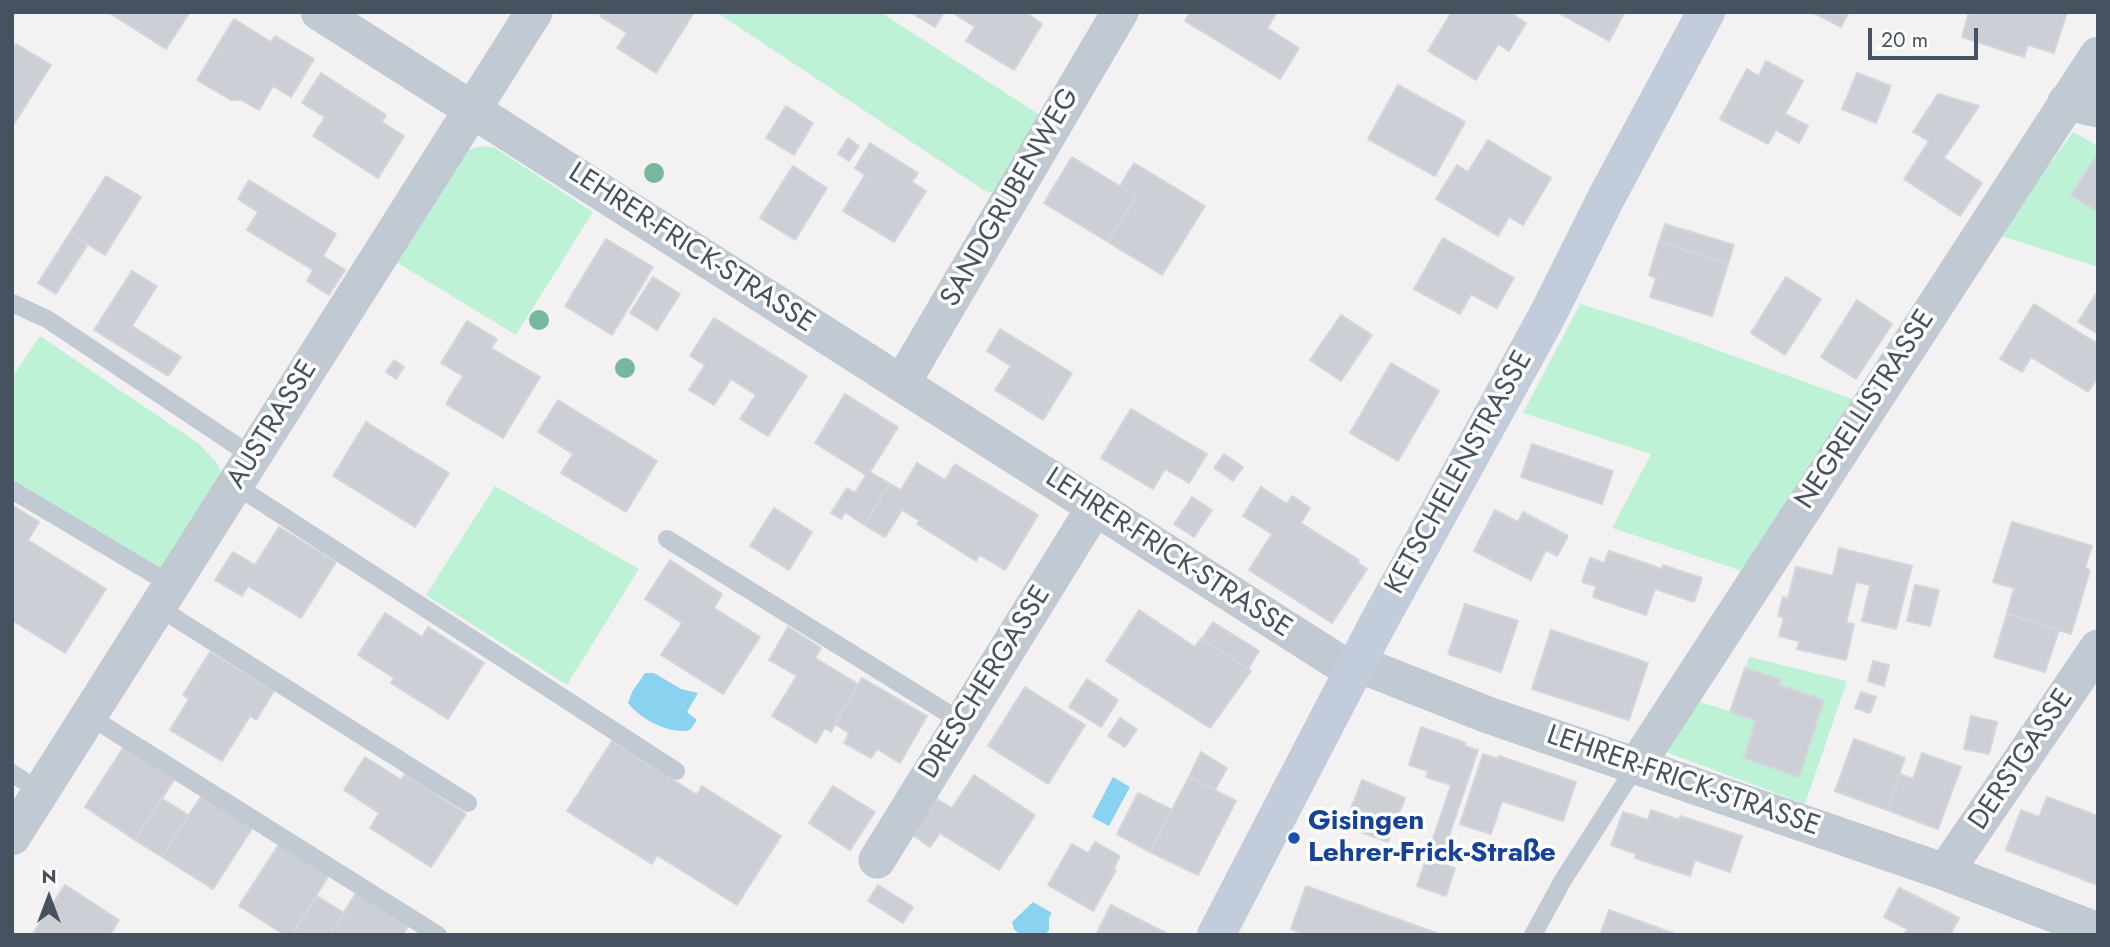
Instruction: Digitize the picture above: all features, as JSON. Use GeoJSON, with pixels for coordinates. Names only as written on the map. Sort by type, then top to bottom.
{"type":"FeatureCollection","features":[{"type":"Feature","properties":{"kind":"main road","name":"KETSCHELENSTRASSE"},"geometry":{"type":"LineString","coordinates":[[1216,935],[1356,665],[1546,318],[1706,12]]}},
{"type":"Feature","properties":{"kind":"street","name":"LEHRER-FRICK-STRASSE"},"geometry":{"type":"LineString","coordinates":[[318,12],[1338,662],[1371,669],[1488,715],[1945,872],[2098,932]]}},
{"type":"Feature","properties":{"kind":"street","name":"AUSTRASSE"},"geometry":{"type":"LineString","coordinates":[[12,837],[27,782],[89,716],[534,12]]}},
{"type":"Feature","properties":{"kind":"street","name":"SANDGRUBENWEG"},"geometry":{"type":"LineString","coordinates":[[902,383],[1120,12]]}},
{"type":"Feature","properties":{"kind":"street","name":"NEGRELLISTRASSE"},"geometry":{"type":"LineString","coordinates":[[1636,766],[2082,105],[2098,55]]}},
{"type":"Feature","properties":{"kind":"street","name":"DRESCHERGASSE"},"geometry":{"type":"LineString","coordinates":[[877,860],[1095,507]]}},
{"type":"Feature","properties":{"kind":"street","name":"DERSTGASSE"},"geometry":{"type":"LineString","coordinates":[[1945,872],[2098,648]]}},
{"type":"Feature","properties":{"kind":"lane"},"geometry":{"type":"LineString","coordinates":[[12,303],[47,319],[243,471],[676,771]]}},
{"type":"Feature","properties":{"kind":"lane"},"geometry":{"type":"LineString","coordinates":[[12,490],[468,803]]}},
{"type":"Feature","properties":{"kind":"lane"},"geometry":{"type":"LineString","coordinates":[[667,539],[962,722]]}},
{"type":"Feature","properties":{"kind":"lane"},"geometry":{"type":"LineString","coordinates":[[89,716],[438,935]]}},
{"type":"Feature","properties":{"kind":"lane"},"geometry":{"type":"LineString","coordinates":[[1533,935],[1563,880],[1636,766]]}},
{"type":"Feature","properties":{"kind":"green space"},"geometry":{"type":"Polygon","coordinates":[[[716,12],[880,12],[1043,117],[996,192],[987,192],[716,12]]]}},
{"type":"Feature","properties":{"kind":"green space"},"geometry":{"type":"Polygon","coordinates":[[[2073,132],[2098,146],[2098,153],[2071,194],[2098,212],[2098,267],[1998,235],[2073,132]]]}},
{"type":"Feature","properties":{"kind":"green space"},"geometry":{"type":"Polygon","coordinates":[[[481,146],[495,148],[593,212],[516,335],[396,262],[468,150],[481,146]]]}},
{"type":"Feature","properties":{"kind":"green space"},"geometry":{"type":"Polygon","coordinates":[[[1580,304],[1648,325],[1860,402],[1748,573],[1612,528],[1651,454],[1523,413],[1580,304]]]}},
{"type":"Feature","properties":{"kind":"green space"},"geometry":{"type":"Polygon","coordinates":[[[40,336],[198,443],[217,463],[223,476],[163,570],[12,480],[12,377],[40,336]]]}},
{"type":"Feature","properties":{"kind":"green space"},"geometry":{"type":"Polygon","coordinates":[[[495,486],[639,569],[567,685],[426,595],[495,486]]]}},
{"type":"Feature","properties":{"kind":"green space"},"geometry":{"type":"Polygon","coordinates":[[[1749,657],[1847,681],[1805,804],[1666,752],[1691,703],[1701,702],[1756,720],[1744,758],[1798,777],[1824,700],[1779,685],[1780,679],[1745,668],[1749,657]]]}},
{"type":"Feature","properties":{"kind":"water"},"geometry":{"type":"Polygon","coordinates":[[[645,673],[654,673],[681,689],[698,693],[687,712],[697,720],[690,730],[665,728],[640,715],[628,703],[645,673]]]}},
{"type":"Feature","properties":{"kind":"water"},"geometry":{"type":"Polygon","coordinates":[[[1113,777],[1130,787],[1109,826],[1092,817],[1113,777]]]}},
{"type":"Feature","properties":{"kind":"water"},"geometry":{"type":"Polygon","coordinates":[[[1033,902],[1052,913],[1049,917],[1049,930],[1045,935],[1020,935],[1012,922],[1033,902]]]}},
{"type":"Feature","properties":{"kind":"building"},"geometry":{"type":"Polygon","coordinates":[[[108,12],[190,12],[166,49],[108,12]]]}},
{"type":"Feature","properties":{"kind":"building"},"geometry":{"type":"Polygon","coordinates":[[[602,12],[693,14],[656,73],[617,48],[627,33],[600,16],[602,12]]]}},
{"type":"Feature","properties":{"kind":"building"},"geometry":{"type":"Polygon","coordinates":[[[910,12],[944,12],[935,27],[910,12]]]}},
{"type":"Feature","properties":{"kind":"building"},"geometry":{"type":"Polygon","coordinates":[[[952,12],[1025,12],[1042,24],[1014,70],[966,41],[975,27],[952,12]]]}},
{"type":"Feature","properties":{"kind":"building"},"geometry":{"type":"Polygon","coordinates":[[[1190,12],[1277,12],[1267,28],[1299,48],[1280,79],[1185,21],[1190,12]]]}},
{"type":"Feature","properties":{"kind":"building"},"geometry":{"type":"Polygon","coordinates":[[[1452,12],[1509,12],[1526,23],[1509,51],[1498,44],[1476,80],[1428,51],[1452,12]]]}},
{"type":"Feature","properties":{"kind":"building"},"geometry":{"type":"Polygon","coordinates":[[[1557,12],[1625,12],[1609,41],[1557,12]]]}},
{"type":"Feature","properties":{"kind":"building"},"geometry":{"type":"Polygon","coordinates":[[[1812,12],[1849,12],[1841,27],[1812,12]]]}},
{"type":"Feature","properties":{"kind":"building"},"geometry":{"type":"Polygon","coordinates":[[[1969,12],[2067,12],[2054,53],[2028,45],[2024,57],[1962,37],[1969,12]]]}},
{"type":"Feature","properties":{"kind":"building"},"geometry":{"type":"Polygon","coordinates":[[[234,19],[271,42],[275,36],[314,59],[291,97],[273,86],[259,110],[241,100],[231,100],[197,80],[234,19]]]}},
{"type":"Feature","properties":{"kind":"building"},"geometry":{"type":"Polygon","coordinates":[[[16,44],[51,65],[12,127],[12,51],[16,44]]]}},
{"type":"Feature","properties":{"kind":"building"},"geometry":{"type":"Polygon","coordinates":[[[1766,61],[1803,81],[1785,114],[1808,126],[1799,143],[1776,130],[1768,144],[1720,119],[1747,69],[1759,76],[1766,61]]]}},
{"type":"Feature","properties":{"kind":"building"},"geometry":{"type":"Polygon","coordinates":[[[321,73],[386,115],[382,122],[404,136],[378,178],[313,136],[325,117],[302,103],[321,73]]]}},
{"type":"Feature","properties":{"kind":"building"},"geometry":{"type":"Polygon","coordinates":[[[1857,73],[1891,86],[1876,123],[1842,109],[1857,73]]]}},
{"type":"Feature","properties":{"kind":"building"},"geometry":{"type":"Polygon","coordinates":[[[1398,85],[1465,122],[1435,176],[1368,139],[1398,85]]]}},
{"type":"Feature","properties":{"kind":"building"},"geometry":{"type":"Polygon","coordinates":[[[1938,94],[1979,106],[1944,158],[1982,183],[1960,216],[1904,179],[1929,141],[1913,132],[1938,94]]]}},
{"type":"Feature","properties":{"kind":"building"},"geometry":{"type":"Polygon","coordinates":[[[786,106],[813,123],[794,155],[766,138],[786,106]]]}},
{"type":"Feature","properties":{"kind":"building"},"geometry":{"type":"Polygon","coordinates":[[[848,138],[859,146],[849,161],[838,154],[848,138]]]}},
{"type":"Feature","properties":{"kind":"building"},"geometry":{"type":"Polygon","coordinates":[[[1488,140],[1551,178],[1523,225],[1509,217],[1498,236],[1436,199],[1457,165],[1468,172],[1488,140]]]}},
{"type":"Feature","properties":{"kind":"building"},"geometry":{"type":"Polygon","coordinates":[[[870,143],[918,173],[912,182],[926,191],[894,242],[843,211],[865,175],[855,168],[870,143]]]}},
{"type":"Feature","properties":{"kind":"building"},"geometry":{"type":"Polygon","coordinates":[[[2098,153],[2098,212],[2071,195],[2098,153]]]}},
{"type":"Feature","properties":{"kind":"building"},"geometry":{"type":"Polygon","coordinates":[[[1072,157],[1136,196],[1108,242],[1044,203],[1072,157]]]}},
{"type":"Feature","properties":{"kind":"building"},"geometry":{"type":"Polygon","coordinates":[[[1134,163],[1205,206],[1162,275],[1108,242],[1136,196],[1120,186],[1134,163]]]}},
{"type":"Feature","properties":{"kind":"building"},"geometry":{"type":"Polygon","coordinates":[[[793,166],[827,188],[795,240],[760,218],[793,166]]]}},
{"type":"Feature","properties":{"kind":"building"},"geometry":{"type":"Polygon","coordinates":[[[106,176],[141,197],[105,255],[70,233],[106,176]]]}},
{"type":"Feature","properties":{"kind":"building"},"geometry":{"type":"Polygon","coordinates":[[[249,180],[336,234],[323,256],[345,270],[329,295],[307,281],[313,270],[247,230],[258,212],[238,199],[249,180]]]}},
{"type":"Feature","properties":{"kind":"building"},"geometry":{"type":"Polygon","coordinates":[[[1665,224],[1734,245],[1728,264],[1659,242],[1665,224]]]}},
{"type":"Feature","properties":{"kind":"building"},"geometry":{"type":"Polygon","coordinates":[[[70,233],[88,244],[56,294],[38,283],[70,233]]]}},
{"type":"Feature","properties":{"kind":"building"},"geometry":{"type":"Polygon","coordinates":[[[1443,238],[1514,278],[1497,308],[1471,294],[1460,314],[1414,289],[1443,238]]]}},
{"type":"Feature","properties":{"kind":"building"},"geometry":{"type":"Polygon","coordinates":[[[606,239],[653,267],[612,335],[565,306],[606,239]]]}},
{"type":"Feature","properties":{"kind":"building"},"geometry":{"type":"Polygon","coordinates":[[[1659,242],[1728,264],[1712,316],[1650,297],[1656,278],[1649,275],[1659,242]]]}},
{"type":"Feature","properties":{"kind":"building"},"geometry":{"type":"Polygon","coordinates":[[[132,271],[157,286],[132,326],[181,357],[168,376],[94,330],[132,271]]]}},
{"type":"Feature","properties":{"kind":"building"},"geometry":{"type":"Polygon","coordinates":[[[653,277],[680,294],[657,330],[630,313],[653,277]]]}},
{"type":"Feature","properties":{"kind":"building"},"geometry":{"type":"Polygon","coordinates":[[[1786,277],[1821,299],[1785,355],[1751,333],[1786,277]]]}},
{"type":"Feature","properties":{"kind":"building"},"geometry":{"type":"Polygon","coordinates":[[[2098,291],[2098,334],[2078,322],[2098,291]]]}},
{"type":"Feature","properties":{"kind":"building"},"geometry":{"type":"Polygon","coordinates":[[[1857,300],[1892,324],[1856,379],[1821,357],[1857,300]]]}},
{"type":"Feature","properties":{"kind":"building"},"geometry":{"type":"Polygon","coordinates":[[[2034,304],[2098,344],[2098,377],[2088,392],[2031,357],[2022,372],[2000,359],[2034,304]]]}},
{"type":"Feature","properties":{"kind":"building"},"geometry":{"type":"Polygon","coordinates":[[[1341,315],[1372,335],[1341,381],[1310,360],[1341,315]]]}},
{"type":"Feature","properties":{"kind":"building"},"geometry":{"type":"Polygon","coordinates":[[[714,318],[807,376],[768,436],[740,419],[756,395],[731,379],[714,405],[689,390],[705,365],[690,356],[714,318]]]}},
{"type":"Feature","properties":{"kind":"building"},"geometry":{"type":"Polygon","coordinates":[[[467,321],[497,339],[491,348],[540,377],[503,438],[446,404],[463,376],[441,363],[467,321]]]}},
{"type":"Feature","properties":{"kind":"building"},"geometry":{"type":"Polygon","coordinates":[[[1000,329],[1072,373],[1043,420],[995,390],[1011,366],[987,351],[1000,329]]]}},
{"type":"Feature","properties":{"kind":"building"},"geometry":{"type":"Polygon","coordinates":[[[394,360],[404,367],[396,379],[386,372],[394,360]]]}},
{"type":"Feature","properties":{"kind":"building"},"geometry":{"type":"Polygon","coordinates":[[[1391,363],[1439,391],[1398,461],[1350,433],[1391,363]]]}},
{"type":"Feature","properties":{"kind":"building"},"geometry":{"type":"Polygon","coordinates":[[[845,394],[898,427],[870,472],[890,484],[864,525],[845,512],[841,519],[831,513],[847,488],[855,493],[866,475],[815,443],[845,394]]]}},
{"type":"Feature","properties":{"kind":"building"},"geometry":{"type":"Polygon","coordinates":[[[558,400],[657,461],[626,512],[561,473],[573,454],[538,432],[558,400]]]}},
{"type":"Feature","properties":{"kind":"building"},"geometry":{"type":"Polygon","coordinates":[[[1131,409],[1207,454],[1189,483],[1165,469],[1153,489],[1101,458],[1131,409]]]}},
{"type":"Feature","properties":{"kind":"building"},"geometry":{"type":"Polygon","coordinates":[[[366,422],[449,473],[415,527],[333,476],[366,422]]]}},
{"type":"Feature","properties":{"kind":"building"},"geometry":{"type":"Polygon","coordinates":[[[1532,444],[1613,471],[1602,504],[1521,477],[1532,444]]]}},
{"type":"Feature","properties":{"kind":"building"},"geometry":{"type":"Polygon","coordinates":[[[1224,454],[1243,467],[1233,481],[1214,468],[1224,454]]]}},
{"type":"Feature","properties":{"kind":"building"},"geometry":{"type":"Polygon","coordinates":[[[917,463],[945,480],[955,464],[1038,515],[1005,570],[980,555],[976,561],[917,524],[920,521],[902,510],[885,537],[864,525],[890,484],[901,490],[917,463]]]}},
{"type":"Feature","properties":{"kind":"building"},"geometry":{"type":"Polygon","coordinates":[[[1261,487],[1287,504],[1292,496],[1310,508],[1301,523],[1359,560],[1358,563],[1367,569],[1332,623],[1249,570],[1272,534],[1243,516],[1261,487]]]}},
{"type":"Feature","properties":{"kind":"building"},"geometry":{"type":"Polygon","coordinates":[[[1192,497],[1212,510],[1194,537],[1174,524],[1192,497]]]}},
{"type":"Feature","properties":{"kind":"building"},"geometry":{"type":"Polygon","coordinates":[[[12,505],[39,522],[28,540],[106,589],[65,653],[12,620],[12,505]]]}},
{"type":"Feature","properties":{"kind":"building"},"geometry":{"type":"Polygon","coordinates":[[[774,508],[812,532],[789,570],[750,546],[774,508]]]}},
{"type":"Feature","properties":{"kind":"building"},"geometry":{"type":"Polygon","coordinates":[[[1495,510],[1518,522],[1523,512],[1568,536],[1557,556],[1546,550],[1531,580],[1474,551],[1495,510]]]}},
{"type":"Feature","properties":{"kind":"building"},"geometry":{"type":"Polygon","coordinates":[[[2012,522],[2092,546],[2085,568],[2090,570],[2071,634],[2007,614],[2014,588],[1993,582],[2012,522]]]}},
{"type":"Feature","properties":{"kind":"building"},"geometry":{"type":"Polygon","coordinates":[[[279,527],[336,562],[301,618],[248,586],[242,596],[215,580],[233,552],[255,565],[279,527]]]}},
{"type":"Feature","properties":{"kind":"building"},"geometry":{"type":"Polygon","coordinates":[[[1839,548],[1912,566],[1896,629],[1862,621],[1870,585],[1856,582],[1846,623],[1854,624],[1846,660],[1797,649],[1799,641],[1779,636],[1784,618],[1778,616],[1783,597],[1788,598],[1796,567],[1833,576],[1839,548]]]}},
{"type":"Feature","properties":{"kind":"building"},"geometry":{"type":"Polygon","coordinates":[[[1609,551],[1662,569],[1663,565],[1702,578],[1694,602],[1655,589],[1646,615],[1593,597],[1596,586],[1582,582],[1590,558],[1604,563],[1609,551]]]}},
{"type":"Feature","properties":{"kind":"building"},"geometry":{"type":"Polygon","coordinates":[[[670,560],[722,594],[714,608],[760,637],[723,694],[661,655],[682,623],[645,599],[670,560]]]}},
{"type":"Feature","properties":{"kind":"building"},"geometry":{"type":"Polygon","coordinates":[[[1915,585],[1939,590],[1930,626],[1907,621],[1915,585]]]}},
{"type":"Feature","properties":{"kind":"building"},"geometry":{"type":"Polygon","coordinates":[[[1465,604],[1518,621],[1501,672],[1448,654],[1465,604]]]}},
{"type":"Feature","properties":{"kind":"building"},"geometry":{"type":"Polygon","coordinates":[[[1139,610],[1195,647],[1201,638],[1251,671],[1210,728],[1106,661],[1139,610]]]}},
{"type":"Feature","properties":{"kind":"building"},"geometry":{"type":"Polygon","coordinates":[[[385,613],[422,637],[428,627],[484,663],[448,719],[391,683],[394,678],[358,655],[385,613]]]}},
{"type":"Feature","properties":{"kind":"building"},"geometry":{"type":"Polygon","coordinates":[[[2007,614],[2059,630],[2045,672],[1994,657],[2007,614]]]}},
{"type":"Feature","properties":{"kind":"building"},"geometry":{"type":"Polygon","coordinates":[[[1213,622],[1259,651],[1248,669],[1202,639],[1213,622]]]}},
{"type":"Feature","properties":{"kind":"building"},"geometry":{"type":"Polygon","coordinates":[[[788,627],[821,648],[815,658],[858,684],[831,732],[825,728],[816,743],[772,716],[797,676],[769,660],[788,627]]]}},
{"type":"Feature","properties":{"kind":"building"},"geometry":{"type":"Polygon","coordinates":[[[1551,630],[1648,663],[1629,720],[1532,689],[1551,630]]]}},
{"type":"Feature","properties":{"kind":"building"},"geometry":{"type":"Polygon","coordinates":[[[210,652],[274,691],[256,720],[250,716],[222,761],[170,730],[189,699],[183,695],[210,652]]]}},
{"type":"Feature","properties":{"kind":"building"},"geometry":{"type":"Polygon","coordinates":[[[1873,661],[1889,665],[1884,686],[1868,681],[1873,661]]]}},
{"type":"Feature","properties":{"kind":"building"},"geometry":{"type":"Polygon","coordinates":[[[1745,668],[1780,679],[1779,685],[1824,700],[1799,777],[1744,758],[1756,720],[1730,712],[1745,668]]]}},
{"type":"Feature","properties":{"kind":"building"},"geometry":{"type":"Polygon","coordinates":[[[862,678],[927,716],[900,763],[877,749],[871,758],[844,743],[849,733],[835,724],[862,678]]]}},
{"type":"Feature","properties":{"kind":"building"},"geometry":{"type":"Polygon","coordinates":[[[1087,679],[1118,700],[1101,727],[1069,707],[1087,679]]]}},
{"type":"Feature","properties":{"kind":"building"},"geometry":{"type":"Polygon","coordinates":[[[1025,687],[1085,725],[1048,784],[988,746],[1025,687]]]}},
{"type":"Feature","properties":{"kind":"building"},"geometry":{"type":"Polygon","coordinates":[[[1861,692],[1876,697],[1870,713],[1855,708],[1861,692]]]}},
{"type":"Feature","properties":{"kind":"building"},"geometry":{"type":"Polygon","coordinates":[[[1971,716],[1997,722],[1989,754],[1964,749],[1971,716]]]}},
{"type":"Feature","properties":{"kind":"building"},"geometry":{"type":"Polygon","coordinates":[[[1120,718],[1137,729],[1125,747],[1108,736],[1120,718]]]}},
{"type":"Feature","properties":{"kind":"building"},"geometry":{"type":"Polygon","coordinates":[[[1421,727],[1478,750],[1440,863],[1455,868],[1446,896],[1417,886],[1451,785],[1426,777],[1428,771],[1409,765],[1421,727]]]}},
{"type":"Feature","properties":{"kind":"building"},"geometry":{"type":"Polygon","coordinates":[[[1854,739],[1905,758],[1887,810],[1835,791],[1854,739]]]}},
{"type":"Feature","properties":{"kind":"building"},"geometry":{"type":"Polygon","coordinates":[[[612,741],[697,795],[702,786],[781,836],[737,905],[657,855],[652,864],[567,811],[612,741]]]}},
{"type":"Feature","properties":{"kind":"building"},"geometry":{"type":"Polygon","coordinates":[[[125,745],[176,777],[135,840],[85,807],[125,745]]]}},
{"type":"Feature","properties":{"kind":"building"},"geometry":{"type":"Polygon","coordinates":[[[1201,752],[1227,768],[1215,790],[1189,777],[1201,752]]]}},
{"type":"Feature","properties":{"kind":"building"},"geometry":{"type":"Polygon","coordinates":[[[1922,753],[1961,767],[1938,829],[1887,810],[1900,774],[1913,779],[1922,753]]]}},
{"type":"Feature","properties":{"kind":"building"},"geometry":{"type":"Polygon","coordinates":[[[1483,754],[1498,759],[1499,756],[1576,782],[1563,821],[1502,801],[1491,834],[1460,824],[1483,754]]]}},
{"type":"Feature","properties":{"kind":"building"},"geometry":{"type":"Polygon","coordinates":[[[365,757],[401,780],[405,774],[466,814],[431,867],[370,828],[379,813],[344,790],[365,757]]]}},
{"type":"Feature","properties":{"kind":"building"},"geometry":{"type":"Polygon","coordinates":[[[974,775],[1035,815],[999,870],[940,833],[930,847],[911,834],[935,798],[952,808],[974,775]]]}},
{"type":"Feature","properties":{"kind":"building"},"geometry":{"type":"Polygon","coordinates":[[[1189,777],[1236,801],[1198,875],[1150,852],[1189,777]]]}},
{"type":"Feature","properties":{"kind":"building"},"geometry":{"type":"Polygon","coordinates":[[[1362,780],[1405,798],[1388,842],[1344,826],[1362,780]]]}},
{"type":"Feature","properties":{"kind":"building"},"geometry":{"type":"Polygon","coordinates":[[[833,786],[875,812],[850,850],[809,823],[833,786]]]}},
{"type":"Feature","properties":{"kind":"building"},"geometry":{"type":"Polygon","coordinates":[[[1138,793],[1172,810],[1150,852],[1117,834],[1138,793]]]}},
{"type":"Feature","properties":{"kind":"building"},"geometry":{"type":"Polygon","coordinates":[[[202,795],[253,827],[213,889],[162,857],[202,795]]]}},
{"type":"Feature","properties":{"kind":"building"},"geometry":{"type":"Polygon","coordinates":[[[2047,797],[2098,816],[2098,885],[2006,850],[2021,810],[2039,817],[2047,797]]]}},
{"type":"Feature","properties":{"kind":"building"},"geometry":{"type":"Polygon","coordinates":[[[161,798],[188,815],[162,857],[135,840],[161,798]]]}},
{"type":"Feature","properties":{"kind":"building"},"geometry":{"type":"Polygon","coordinates":[[[1651,810],[1679,820],[1680,816],[1742,836],[1730,872],[1695,860],[1690,876],[1635,858],[1636,854],[1611,845],[1623,812],[1648,820],[1651,810]]]}},
{"type":"Feature","properties":{"kind":"building"},"geometry":{"type":"Polygon","coordinates":[[[1095,842],[1120,856],[1113,869],[1116,870],[1093,911],[1048,885],[1072,844],[1088,853],[1095,842]]]}},
{"type":"Feature","properties":{"kind":"building"},"geometry":{"type":"Polygon","coordinates":[[[279,844],[329,875],[292,935],[285,935],[239,906],[279,844]]]}},
{"type":"Feature","properties":{"kind":"building"},"geometry":{"type":"Polygon","coordinates":[[[65,885],[119,920],[110,935],[32,935],[65,885]]]}},
{"type":"Feature","properties":{"kind":"building"},"geometry":{"type":"Polygon","coordinates":[[[878,885],[913,907],[903,923],[868,901],[878,885]]]}},
{"type":"Feature","properties":{"kind":"building"},"geometry":{"type":"Polygon","coordinates":[[[1306,886],[1442,935],[1306,935],[1291,929],[1306,886]]]}},
{"type":"Feature","properties":{"kind":"building"},"geometry":{"type":"Polygon","coordinates":[[[1899,888],[1959,918],[1950,935],[1904,935],[1907,929],[1884,917],[1899,888]]]}},
{"type":"Feature","properties":{"kind":"building"},"geometry":{"type":"Polygon","coordinates":[[[356,893],[408,926],[403,935],[330,935],[356,893]]]}},
{"type":"Feature","properties":{"kind":"building"},"geometry":{"type":"Polygon","coordinates":[[[317,896],[344,913],[330,935],[292,935],[317,896]]]}},
{"type":"Feature","properties":{"kind":"building"},"geometry":{"type":"Polygon","coordinates":[[[1111,905],[1166,933],[1165,935],[1096,935],[1111,905]]]}},
{"type":"Feature","properties":{"kind":"building"},"geometry":{"type":"Polygon","coordinates":[[[1609,910],[1678,935],[1600,935],[1609,910]]]}},
{"type":"Feature","properties":{"kind":"place","name":"Gisingen Lehrer-Frick-Straße"},"geometry":{"type":"Point","coordinates":[1294,838]}}]}
